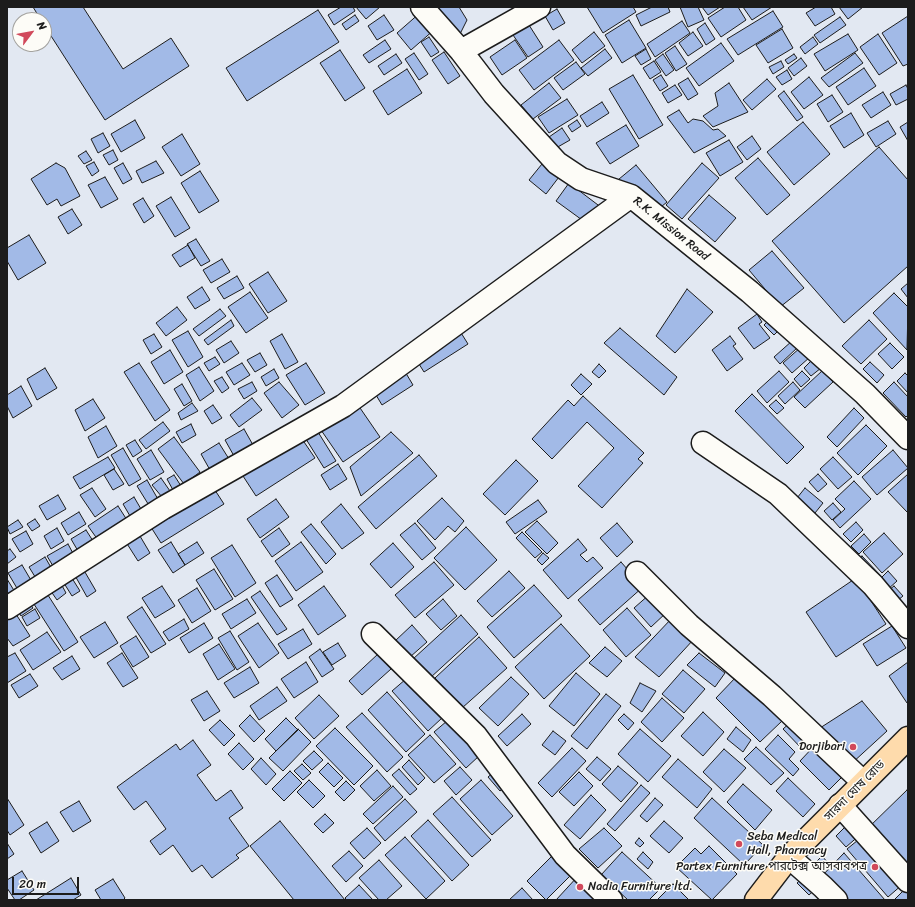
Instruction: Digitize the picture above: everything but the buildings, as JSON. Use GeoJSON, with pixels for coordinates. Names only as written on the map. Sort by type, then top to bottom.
{"type":"FeatureCollection","features":[{"type":"Feature","properties":{"kind":"main road","name":"সারদা ঘোষ রোড"},"geometry":{"type":"LineString","coordinates":[[756,900],[789,857],[840,804],[908,738]]}},
{"type":"Feature","properties":{"kind":"street","name":"R.K. Mission Road"},"geometry":{"type":"LineString","coordinates":[[422,7],[461,51],[494,94],[557,163],[581,179],[631,196],[750,292],[865,394],[908,438]]}},
{"type":"Feature","properties":{"kind":"street"},"geometry":{"type":"LineString","coordinates":[[461,51],[539,7]]}},
{"type":"Feature","properties":{"kind":"street"},"geometry":{"type":"LineString","coordinates":[[7,608],[163,508],[343,406],[631,196]]}},
{"type":"Feature","properties":{"kind":"street"},"geometry":{"type":"LineString","coordinates":[[703,443],[778,494],[872,585],[908,627]]}},
{"type":"Feature","properties":{"kind":"street"},"geometry":{"type":"LineString","coordinates":[[637,573],[689,625],[772,696],[863,782]]}},
{"type":"Feature","properties":{"kind":"street"},"geometry":{"type":"LineString","coordinates":[[373,634],[476,736],[565,855],[611,900]]}},
{"type":"Feature","properties":{"kind":"street"},"geometry":{"type":"LineString","coordinates":[[840,804],[908,881]]}},
{"type":"Feature","properties":{"kind":"street"},"geometry":{"type":"LineString","coordinates":[[789,857],[823,886],[836,900]]}},
{"type":"Feature","properties":{"kind":"place","name":"Dorjibari"},"geometry":{"type":"Point","coordinates":[853,747]}},
{"type":"Feature","properties":{"kind":"place","name":"Seba Medical Hall, Pharmacy"},"geometry":{"type":"Point","coordinates":[739,844]}},
{"type":"Feature","properties":{"kind":"place","name":"Partex Furniture পারটেক্স আসবাবপত্র"},"geometry":{"type":"Point","coordinates":[875,867]}},
{"type":"Feature","properties":{"kind":"place","name":"Nadia Furniture ltd."},"geometry":{"type":"Point","coordinates":[580,887]}}]}
